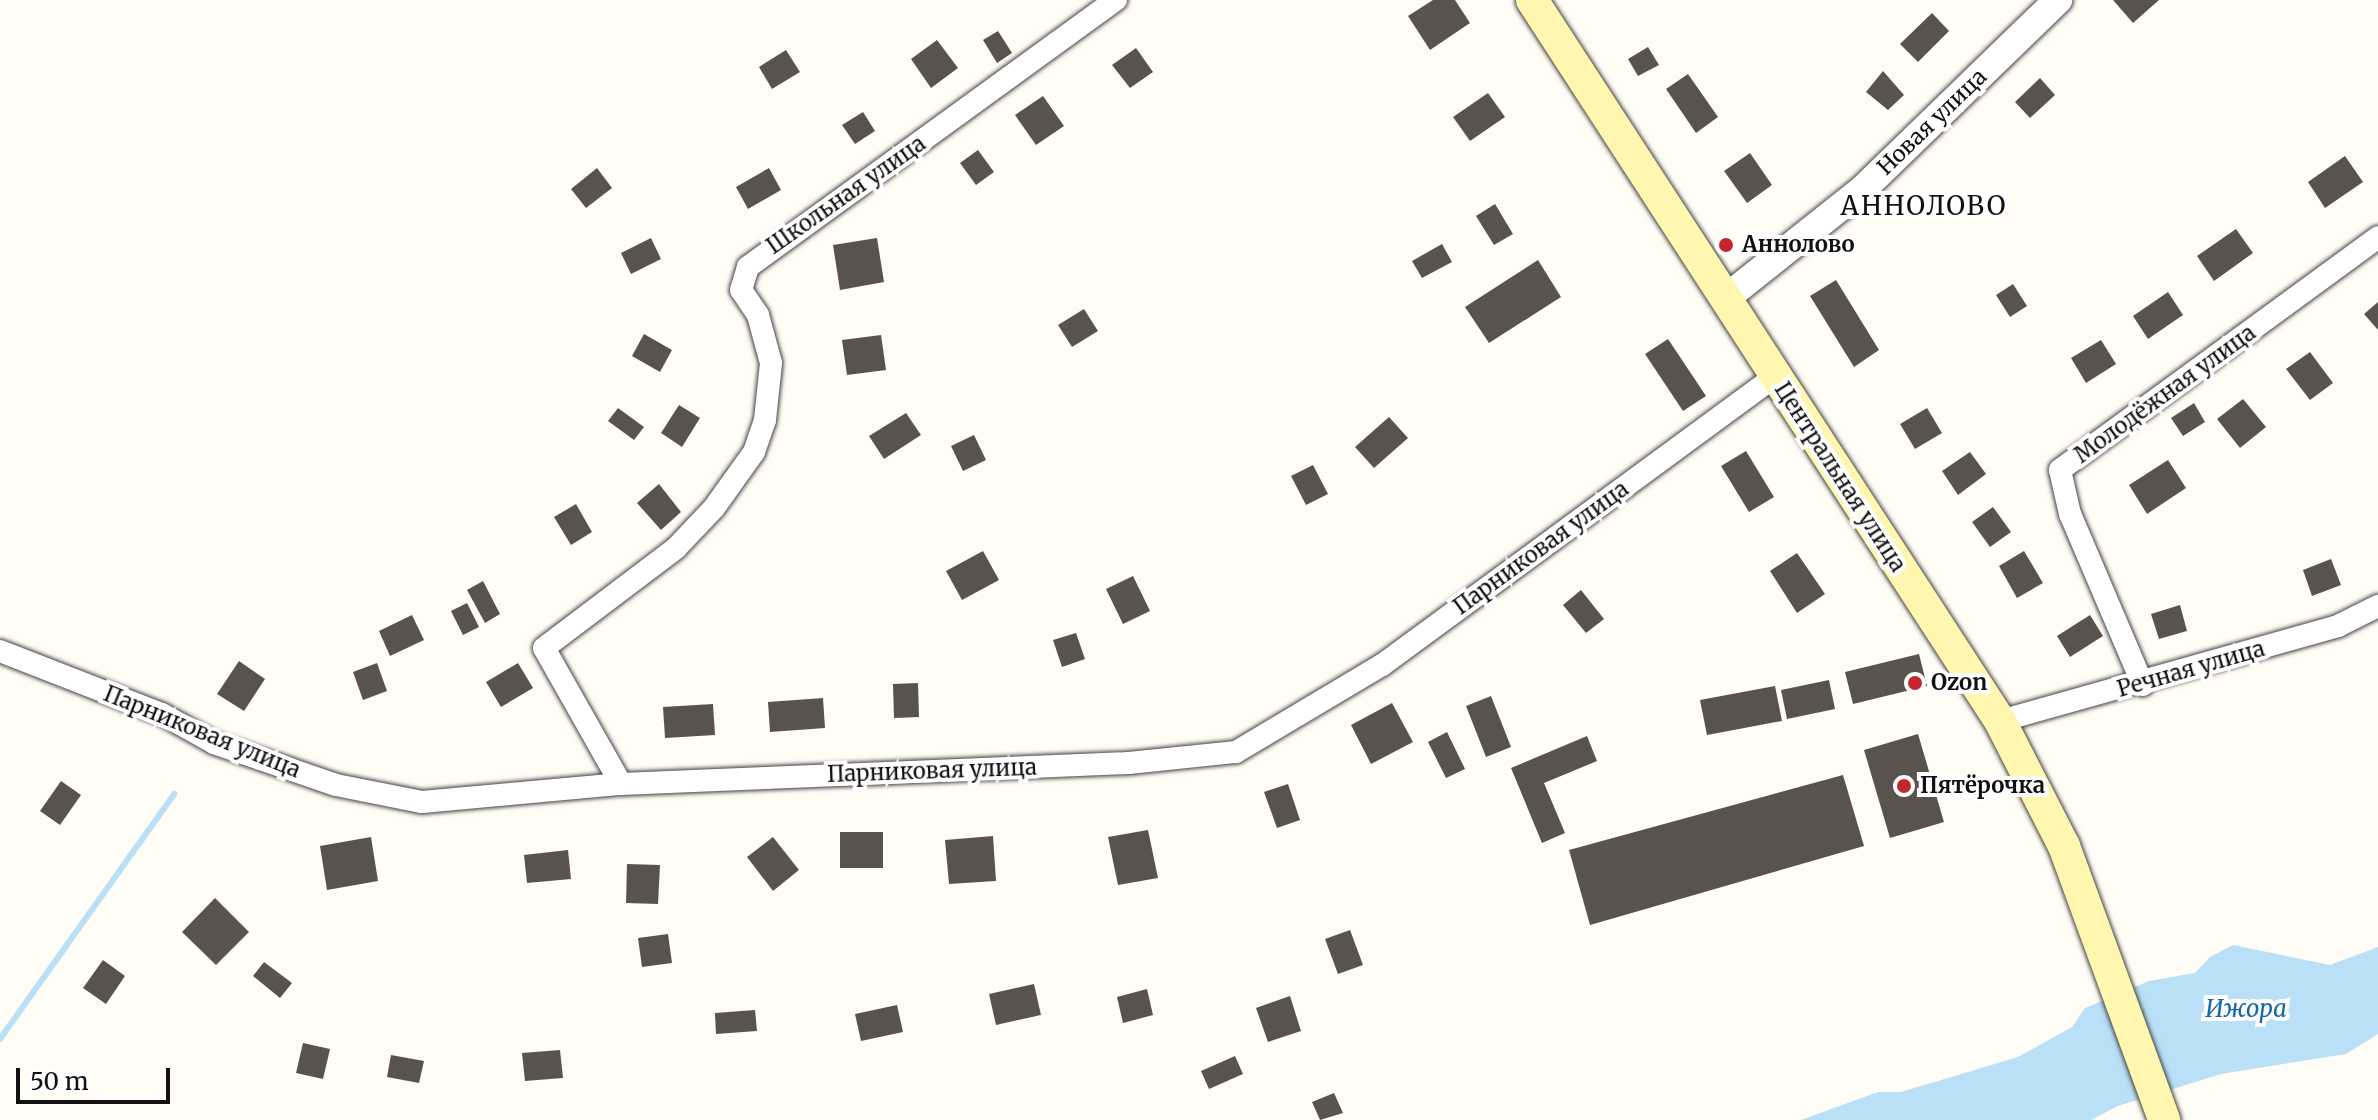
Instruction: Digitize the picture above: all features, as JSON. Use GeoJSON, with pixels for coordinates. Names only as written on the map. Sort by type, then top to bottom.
{"type":"FeatureCollection","features":[{"type":"Feature","properties":{"kind":"main road","name":"Центральная улица"},"geometry":{"type":"LineString","coordinates":[[1532,0],[2000,721],[2051,815],[2164,1120]]}},
{"type":"Feature","properties":{"kind":"street","name":"Школьная улица"},"geometry":{"type":"LineString","coordinates":[[621,784],[544,648],[676,548],[714,508],[754,452],[765,420],[771,363],[764,327],[741,290],[748,267],[1116,0]]}},
{"type":"Feature","properties":{"kind":"street","name":"Новая улица"},"geometry":{"type":"LineString","coordinates":[[1726,298],[1863,189],[2058,0]]}},
{"type":"Feature","properties":{"kind":"street","name":"Молодёжная улица"},"geometry":{"type":"LineString","coordinates":[[2143,685],[2070,514],[2060,470],[2378,237]]}},
{"type":"Feature","properties":{"kind":"street","name":"Парниковая улица"},"geometry":{"type":"LineString","coordinates":[[0,651],[162,714],[214,743],[378,795],[422,802],[621,784],[1129,763],[1236,752],[1382,665],[1775,376]]}},
{"type":"Feature","properties":{"kind":"street","name":"Речная улица"},"geometry":{"type":"LineString","coordinates":[[2000,721],[2143,685],[2338,626],[2378,606]]}},
{"type":"Feature","properties":{"kind":"water","name":"Ижора"},"geometry":{"type":"Polygon","coordinates":[[[2233,945],[2330,965],[2378,947],[2378,1034],[2346,1054],[2221,1074],[2118,1106],[2091,1120],[1801,1120],[1878,1092],[1901,1092],[2018,1057],[2072,1027],[2085,1008],[2149,981],[2195,973],[2210,957],[2233,945]]]}},
{"type":"Feature","properties":{"kind":"building"},"geometry":{"type":"Polygon","coordinates":[[[1433,0],[1455,0],[1470,23],[1430,50],[1408,16],[1433,0]]]}},
{"type":"Feature","properties":{"kind":"building"},"geometry":{"type":"Polygon","coordinates":[[[2113,0],[2159,0],[2133,23],[2113,0]]]}},
{"type":"Feature","properties":{"kind":"building"},"geometry":{"type":"Polygon","coordinates":[[[1932,13],[1949,31],[1918,62],[1900,44],[1932,13]]]}},
{"type":"Feature","properties":{"kind":"building"},"geometry":{"type":"Polygon","coordinates":[[[998,31],[1012,53],[997,63],[983,40],[998,31]]]}},
{"type":"Feature","properties":{"kind":"building"},"geometry":{"type":"Polygon","coordinates":[[[937,40],[958,68],[931,88],[911,59],[937,40]]]}},
{"type":"Feature","properties":{"kind":"building"},"geometry":{"type":"Polygon","coordinates":[[[1648,47],[1659,65],[1638,76],[1628,59],[1648,47]]]}},
{"type":"Feature","properties":{"kind":"building"},"geometry":{"type":"Polygon","coordinates":[[[1136,48],[1153,72],[1130,88],[1112,65],[1136,48]]]}},
{"type":"Feature","properties":{"kind":"building"},"geometry":{"type":"Polygon","coordinates":[[[786,50],[800,72],[772,89],[759,67],[786,50]]]}},
{"type":"Feature","properties":{"kind":"building"},"geometry":{"type":"Polygon","coordinates":[[[1883,71],[1904,95],[1888,110],[1866,92],[1883,71]]]}},
{"type":"Feature","properties":{"kind":"building"},"geometry":{"type":"Polygon","coordinates":[[[1688,74],[1718,117],[1696,133],[1666,89],[1688,74]]]}},
{"type":"Feature","properties":{"kind":"building"},"geometry":{"type":"Polygon","coordinates":[[[2040,78],[2055,95],[2030,118],[2015,102],[2040,78]]]}},
{"type":"Feature","properties":{"kind":"building"},"geometry":{"type":"Polygon","coordinates":[[[1488,93],[1505,117],[1470,141],[1453,117],[1488,93]]]}},
{"type":"Feature","properties":{"kind":"building"},"geometry":{"type":"Polygon","coordinates":[[[1043,96],[1064,126],[1036,145],[1015,115],[1043,96]]]}},
{"type":"Feature","properties":{"kind":"building"},"geometry":{"type":"Polygon","coordinates":[[[863,112],[875,131],[855,144],[842,125],[863,112]]]}},
{"type":"Feature","properties":{"kind":"building"},"geometry":{"type":"Polygon","coordinates":[[[978,150],[994,172],[976,185],[960,163],[978,150]]]}},
{"type":"Feature","properties":{"kind":"building"},"geometry":{"type":"Polygon","coordinates":[[[1750,153],[1772,185],[1747,203],[1724,171],[1750,153]]]}},
{"type":"Feature","properties":{"kind":"building"},"geometry":{"type":"Polygon","coordinates":[[[2345,156],[2363,182],[2325,208],[2308,182],[2345,156]]]}},
{"type":"Feature","properties":{"kind":"building"},"geometry":{"type":"Polygon","coordinates":[[[597,168],[612,188],[586,208],[571,189],[597,168]]]}},
{"type":"Feature","properties":{"kind":"building"},"geometry":{"type":"Polygon","coordinates":[[[769,168],[781,190],[748,209],[736,187],[769,168]]]}},
{"type":"Feature","properties":{"kind":"building"},"geometry":{"type":"Polygon","coordinates":[[[1495,204],[1513,234],[1494,245],[1476,216],[1495,204]]]}},
{"type":"Feature","properties":{"kind":"building"},"geometry":{"type":"Polygon","coordinates":[[[2236,229],[2253,253],[2214,281],[2197,256],[2236,229]]]}},
{"type":"Feature","properties":{"kind":"building"},"geometry":{"type":"Polygon","coordinates":[[[651,238],[661,259],[631,274],[621,253],[651,238]]]}},
{"type":"Feature","properties":{"kind":"building"},"geometry":{"type":"Polygon","coordinates":[[[877,238],[884,282],[840,290],[833,245],[877,238]]]}},
{"type":"Feature","properties":{"kind":"building"},"geometry":{"type":"Polygon","coordinates":[[[1442,244],[1452,262],[1422,278],[1412,261],[1442,244]]]}},
{"type":"Feature","properties":{"kind":"building"},"geometry":{"type":"Polygon","coordinates":[[[1538,260],[1561,297],[1489,343],[1465,307],[1538,260]]]}},
{"type":"Feature","properties":{"kind":"building"},"geometry":{"type":"Polygon","coordinates":[[[1836,280],[1879,350],[1854,367],[1810,296],[1836,280]]]}},
{"type":"Feature","properties":{"kind":"building"},"geometry":{"type":"Polygon","coordinates":[[[2013,284],[2027,306],[2010,317],[1996,295],[2013,284]]]}},
{"type":"Feature","properties":{"kind":"building"},"geometry":{"type":"Polygon","coordinates":[[[2168,292],[2183,315],[2148,339],[2133,316],[2168,292]]]}},
{"type":"Feature","properties":{"kind":"building"},"geometry":{"type":"Polygon","coordinates":[[[2378,302],[2378,330],[2364,314],[2378,302]]]}},
{"type":"Feature","properties":{"kind":"building"},"geometry":{"type":"Polygon","coordinates":[[[1084,309],[1098,331],[1072,347],[1058,325],[1084,309]]]}},
{"type":"Feature","properties":{"kind":"building"},"geometry":{"type":"Polygon","coordinates":[[[644,334],[672,350],[660,372],[632,356],[644,334]]]}},
{"type":"Feature","properties":{"kind":"building"},"geometry":{"type":"Polygon","coordinates":[[[881,335],[886,370],[847,375],[842,340],[881,335]]]}},
{"type":"Feature","properties":{"kind":"building"},"geometry":{"type":"Polygon","coordinates":[[[1668,339],[1706,396],[1683,411],[1645,354],[1668,339]]]}},
{"type":"Feature","properties":{"kind":"building"},"geometry":{"type":"Polygon","coordinates":[[[2101,340],[2116,364],[2086,383],[2071,358],[2101,340]]]}},
{"type":"Feature","properties":{"kind":"building"},"geometry":{"type":"Polygon","coordinates":[[[2310,352],[2333,383],[2310,400],[2286,369],[2310,352]]]}},
{"type":"Feature","properties":{"kind":"building"},"geometry":{"type":"Polygon","coordinates":[[[2243,399],[2266,427],[2240,448],[2217,419],[2243,399]]]}},
{"type":"Feature","properties":{"kind":"building"},"geometry":{"type":"Polygon","coordinates":[[[2194,403],[2205,422],[2183,436],[2171,418],[2194,403]]]}},
{"type":"Feature","properties":{"kind":"building"},"geometry":{"type":"Polygon","coordinates":[[[679,405],[700,418],[682,447],[661,433],[679,405]]]}},
{"type":"Feature","properties":{"kind":"building"},"geometry":{"type":"Polygon","coordinates":[[[618,408],[644,427],[634,440],[608,421],[618,408]]]}},
{"type":"Feature","properties":{"kind":"building"},"geometry":{"type":"Polygon","coordinates":[[[1927,408],[1942,433],[1915,449],[1900,424],[1927,408]]]}},
{"type":"Feature","properties":{"kind":"building"},"geometry":{"type":"Polygon","coordinates":[[[906,413],[921,435],[884,459],[869,436],[906,413]]]}},
{"type":"Feature","properties":{"kind":"building"},"geometry":{"type":"Polygon","coordinates":[[[1389,417],[1408,438],[1374,468],[1355,447],[1389,417]]]}},
{"type":"Feature","properties":{"kind":"building"},"geometry":{"type":"Polygon","coordinates":[[[974,435],[986,460],[963,471],[951,446],[974,435]]]}},
{"type":"Feature","properties":{"kind":"building"},"geometry":{"type":"Polygon","coordinates":[[[1746,451],[1774,497],[1749,512],[1721,466],[1746,451]]]}},
{"type":"Feature","properties":{"kind":"building"},"geometry":{"type":"Polygon","coordinates":[[[1970,452],[1986,474],[1958,495],[1942,471],[1970,452]]]}},
{"type":"Feature","properties":{"kind":"building"},"geometry":{"type":"Polygon","coordinates":[[[2168,460],[2186,488],[2147,514],[2129,485],[2168,460]]]}},
{"type":"Feature","properties":{"kind":"building"},"geometry":{"type":"Polygon","coordinates":[[[1313,465],[1328,494],[1306,505],[1291,476],[1313,465]]]}},
{"type":"Feature","properties":{"kind":"building"},"geometry":{"type":"Polygon","coordinates":[[[659,484],[681,512],[661,530],[637,503],[659,484]]]}},
{"type":"Feature","properties":{"kind":"building"},"geometry":{"type":"Polygon","coordinates":[[[576,504],[592,532],[571,545],[554,517],[576,504]]]}},
{"type":"Feature","properties":{"kind":"building"},"geometry":{"type":"Polygon","coordinates":[[[1993,507],[2011,532],[1990,547],[1972,522],[1993,507]]]}},
{"type":"Feature","properties":{"kind":"building"},"geometry":{"type":"Polygon","coordinates":[[[983,551],[999,580],[962,600],[946,571],[983,551]]]}},
{"type":"Feature","properties":{"kind":"building"},"geometry":{"type":"Polygon","coordinates":[[[2024,551],[2043,583],[2017,598],[1999,566],[2024,551]]]}},
{"type":"Feature","properties":{"kind":"building"},"geometry":{"type":"Polygon","coordinates":[[[1797,553],[1825,594],[1797,613],[1770,571],[1797,553]]]}},
{"type":"Feature","properties":{"kind":"building"},"geometry":{"type":"Polygon","coordinates":[[[2331,559],[2341,585],[2312,596],[2303,570],[2331,559]]]}},
{"type":"Feature","properties":{"kind":"building"},"geometry":{"type":"Polygon","coordinates":[[[1133,576],[1150,611],[1123,624],[1106,589],[1133,576]]]}},
{"type":"Feature","properties":{"kind":"building"},"geometry":{"type":"Polygon","coordinates":[[[483,581],[500,614],[485,623],[467,590],[483,581]]]}},
{"type":"Feature","properties":{"kind":"building"},"geometry":{"type":"Polygon","coordinates":[[[1581,590],[1604,619],[1586,633],[1563,605],[1581,590]]]}},
{"type":"Feature","properties":{"kind":"building"},"geometry":{"type":"Polygon","coordinates":[[[467,603],[479,627],[463,635],[451,611],[467,603]]]}},
{"type":"Feature","properties":{"kind":"building"},"geometry":{"type":"Polygon","coordinates":[[[2180,605],[2187,631],[2159,639],[2151,614],[2180,605]]]}},
{"type":"Feature","properties":{"kind":"building"},"geometry":{"type":"Polygon","coordinates":[[[412,615],[424,640],[390,656],[379,631],[412,615]]]}},
{"type":"Feature","properties":{"kind":"building"},"geometry":{"type":"Polygon","coordinates":[[[2090,615],[2103,636],[2070,657],[2057,636],[2090,615]]]}},
{"type":"Feature","properties":{"kind":"building"},"geometry":{"type":"Polygon","coordinates":[[[1076,633],[1085,659],[1062,667],[1053,640],[1076,633]]]}},
{"type":"Feature","properties":{"kind":"building"},"geometry":{"type":"Polygon","coordinates":[[[1919,654],[1927,686],[1853,704],[1845,672],[1919,654]]]}},
{"type":"Feature","properties":{"kind":"building"},"geometry":{"type":"Polygon","coordinates":[[[239,661],[265,679],[244,711],[217,694],[239,661]]]}},
{"type":"Feature","properties":{"kind":"building"},"geometry":{"type":"Polygon","coordinates":[[[377,663],[387,691],[363,700],[353,672],[377,663]]]}},
{"type":"Feature","properties":{"kind":"building"},"geometry":{"type":"Polygon","coordinates":[[[518,663],[533,688],[501,707],[486,682],[518,663]]]}},
{"type":"Feature","properties":{"kind":"building"},"geometry":{"type":"Polygon","coordinates":[[[1829,680],[1835,709],[1787,719],[1781,690],[1829,680]]]}},
{"type":"Feature","properties":{"kind":"building"},"geometry":{"type":"Polygon","coordinates":[[[918,683],[919,717],[894,718],[893,684],[918,683]]]}},
{"type":"Feature","properties":{"kind":"building"},"geometry":{"type":"Polygon","coordinates":[[[1775,686],[1782,721],[1707,735],[1700,700],[1775,686]]]}},
{"type":"Feature","properties":{"kind":"building"},"geometry":{"type":"Polygon","coordinates":[[[1491,696],[1511,747],[1486,757],[1466,706],[1491,696]]]}},
{"type":"Feature","properties":{"kind":"building"},"geometry":{"type":"Polygon","coordinates":[[[823,698],[825,728],[770,732],[768,702],[823,698]]]}},
{"type":"Feature","properties":{"kind":"building"},"geometry":{"type":"Polygon","coordinates":[[[1392,703],[1413,742],[1371,764],[1351,725],[1392,703]]]}},
{"type":"Feature","properties":{"kind":"building"},"geometry":{"type":"Polygon","coordinates":[[[713,704],[715,735],[665,738],[663,707],[713,704]]]}},
{"type":"Feature","properties":{"kind":"building"},"geometry":{"type":"Polygon","coordinates":[[[1447,732],[1465,769],[1446,778],[1428,742],[1447,732]]]}},
{"type":"Feature","properties":{"kind":"building","name":"Пятёрочка"},"geometry":{"type":"Polygon","coordinates":[[[1918,734],[1944,822],[1890,838],[1864,750],[1918,734]]]}},
{"type":"Feature","properties":{"kind":"building"},"geometry":{"type":"Polygon","coordinates":[[[1587,736],[1597,761],[1544,783],[1565,833],[1542,843],[1511,768],[1587,736]]]}},
{"type":"Feature","properties":{"kind":"building"},"geometry":{"type":"Polygon","coordinates":[[[1843,775],[1864,846],[1590,925],[1569,850],[1843,775]]]}},
{"type":"Feature","properties":{"kind":"building"},"geometry":{"type":"Polygon","coordinates":[[[61,781],[81,795],[60,825],[40,811],[61,781]]]}},
{"type":"Feature","properties":{"kind":"building"},"geometry":{"type":"Polygon","coordinates":[[[1288,784],[1300,820],[1277,828],[1264,792],[1288,784]]]}},
{"type":"Feature","properties":{"kind":"building"},"geometry":{"type":"Polygon","coordinates":[[[1148,830],[1158,878],[1118,885],[1108,837],[1148,830]]]}},
{"type":"Feature","properties":{"kind":"building"},"geometry":{"type":"Polygon","coordinates":[[[840,832],[883,832],[883,868],[840,868],[840,832]]]}},
{"type":"Feature","properties":{"kind":"building"},"geometry":{"type":"Polygon","coordinates":[[[993,836],[996,881],[949,884],[945,840],[993,836]]]}},
{"type":"Feature","properties":{"kind":"building"},"geometry":{"type":"Polygon","coordinates":[[[371,837],[378,881],[327,890],[320,846],[371,837]]]}},
{"type":"Feature","properties":{"kind":"building"},"geometry":{"type":"Polygon","coordinates":[[[773,837],[799,870],[773,891],[747,857],[773,837]]]}},
{"type":"Feature","properties":{"kind":"building"},"geometry":{"type":"Polygon","coordinates":[[[568,850],[571,879],[527,883],[524,855],[568,850]]]}},
{"type":"Feature","properties":{"kind":"building"},"geometry":{"type":"Polygon","coordinates":[[[627,864],[660,865],[658,904],[626,903],[627,864]]]}},
{"type":"Feature","properties":{"kind":"building"},"geometry":{"type":"Polygon","coordinates":[[[215,898],[249,932],[216,965],[182,932],[215,898]]]}},
{"type":"Feature","properties":{"kind":"building"},"geometry":{"type":"Polygon","coordinates":[[[1350,930],[1363,965],[1338,974],[1325,939],[1350,930]]]}},
{"type":"Feature","properties":{"kind":"building"},"geometry":{"type":"Polygon","coordinates":[[[668,934],[672,963],[642,967],[638,938],[668,934]]]}},
{"type":"Feature","properties":{"kind":"building"},"geometry":{"type":"Polygon","coordinates":[[[103,960],[125,976],[106,1004],[83,988],[103,960]]]}},
{"type":"Feature","properties":{"kind":"building"},"geometry":{"type":"Polygon","coordinates":[[[264,962],[292,983],[280,998],[253,976],[264,962]]]}},
{"type":"Feature","properties":{"kind":"building"},"geometry":{"type":"Polygon","coordinates":[[[1034,984],[1041,1015],[996,1025],[989,994],[1034,984]]]}},
{"type":"Feature","properties":{"kind":"building"},"geometry":{"type":"Polygon","coordinates":[[[1147,989],[1153,1015],[1123,1023],[1117,997],[1147,989]]]}},
{"type":"Feature","properties":{"kind":"building"},"geometry":{"type":"Polygon","coordinates":[[[1290,996],[1301,1031],[1268,1042],[1256,1008],[1290,996]]]}},
{"type":"Feature","properties":{"kind":"building"},"geometry":{"type":"Polygon","coordinates":[[[897,1005],[903,1032],[861,1041],[855,1014],[897,1005]]]}},
{"type":"Feature","properties":{"kind":"building"},"geometry":{"type":"Polygon","coordinates":[[[755,1010],[757,1031],[716,1034],[715,1013],[755,1010]]]}},
{"type":"Feature","properties":{"kind":"building"},"geometry":{"type":"Polygon","coordinates":[[[303,1043],[330,1049],[323,1079],[296,1073],[303,1043]]]}},
{"type":"Feature","properties":{"kind":"building"},"geometry":{"type":"Polygon","coordinates":[[[560,1050],[563,1078],[525,1081],[522,1053],[560,1050]]]}},
{"type":"Feature","properties":{"kind":"building"},"geometry":{"type":"Polygon","coordinates":[[[391,1055],[424,1061],[419,1083],[387,1077],[391,1055]]]}},
{"type":"Feature","properties":{"kind":"building"},"geometry":{"type":"Polygon","coordinates":[[[1235,1056],[1243,1074],[1209,1089],[1201,1071],[1235,1056]]]}},
{"type":"Feature","properties":{"kind":"building"},"geometry":{"type":"Polygon","coordinates":[[[1334,1093],[1343,1113],[1320,1120],[1312,1102],[1334,1093]]]}},
{"type":"Feature","properties":{"kind":"waterway"},"geometry":{"type":"LineString","coordinates":[[0,1039],[174,794]]}},
{"type":"Feature","properties":{"kind":"place","name":"Аннолово"},"geometry":{"type":"Point","coordinates":[1726,245]}},
{"type":"Feature","properties":{"kind":"place","name":"Ozon"},"geometry":{"type":"Point","coordinates":[1915,683]}},
{"type":"Feature","properties":{"kind":"place","name":"Пятёрочка"},"geometry":{"type":"Point","coordinates":[1904,786]}},
{"type":"Feature","properties":{"kind":"district","name":"АННОЛОВО"},"geometry":{"type":"Point","coordinates":[1924,206]}}]}
